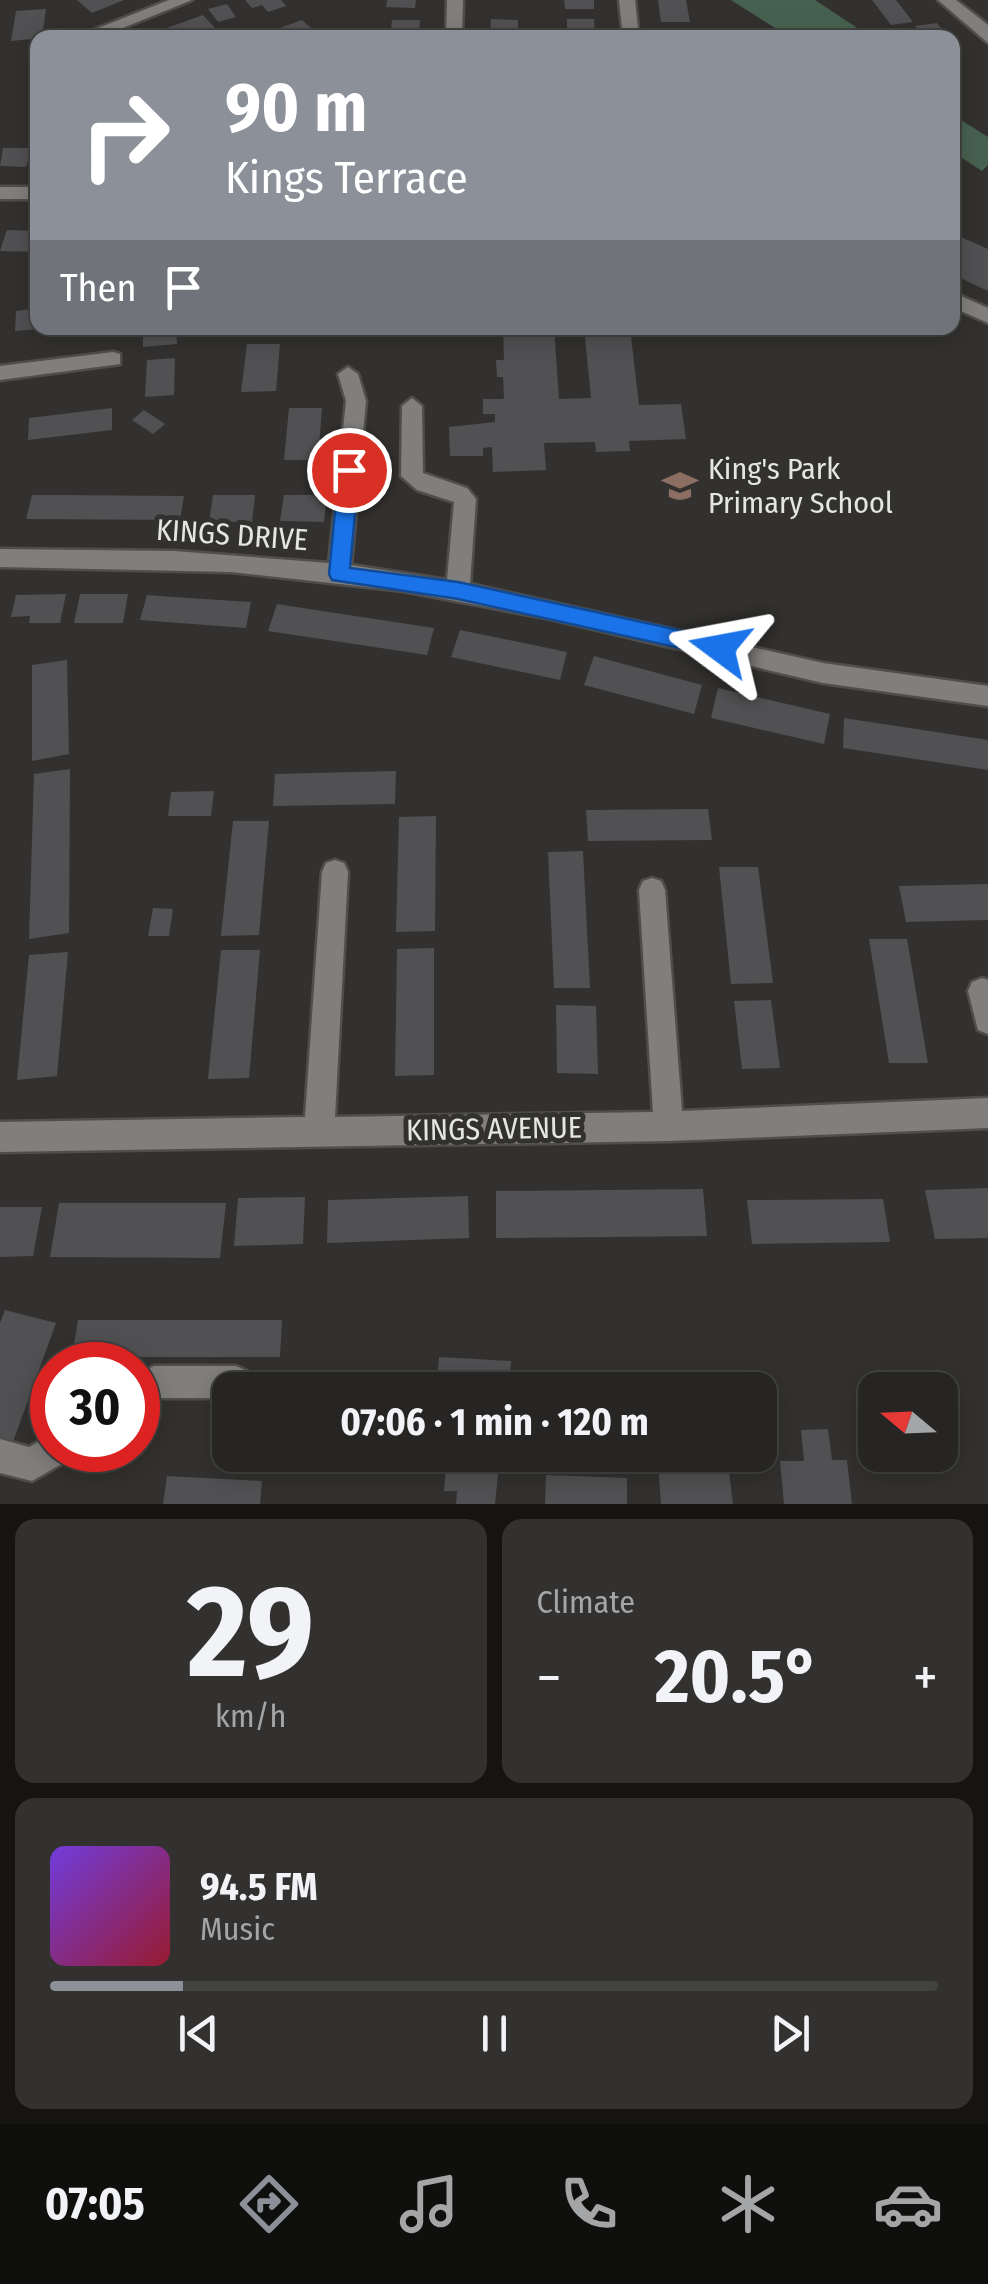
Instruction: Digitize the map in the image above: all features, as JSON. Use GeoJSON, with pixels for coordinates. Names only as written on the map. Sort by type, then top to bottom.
{"type":"FeatureCollection","features":[{"type":"Feature","properties":{"kind":"street"},"geometry":{"type":"LineString","coordinates":[[102,30],[184,0]]}},
{"type":"Feature","properties":{"kind":"street"},"geometry":{"type":"LineString","coordinates":[[454,30],[456,0]]}},
{"type":"Feature","properties":{"kind":"street"},"geometry":{"type":"LineString","coordinates":[[627,0],[630,30]]}},
{"type":"Feature","properties":{"kind":"street"},"geometry":{"type":"LineString","coordinates":[[946,0],[985,31],[988,38]]}},
{"type":"Feature","properties":{"kind":"street"},"geometry":{"type":"LineString","coordinates":[[76,17],[85,30]]}},
{"type":"Feature","properties":{"kind":"street"},"geometry":{"type":"LineString","coordinates":[[0,192],[30,193]]}},
{"type":"Feature","properties":{"kind":"street"},"geometry":{"type":"LineString","coordinates":[[960,303],[988,316]]}},
{"type":"Feature","properties":{"kind":"street"},"geometry":{"type":"LineString","coordinates":[[0,373],[113,358]]}},
{"type":"Feature","properties":{"kind":"street"},"geometry":{"type":"LineString","coordinates":[[339,574],[356,401],[348,374]]}},
{"type":"Feature","properties":{"kind":"street"},"geometry":{"type":"LineString","coordinates":[[412,406],[412,476],[427,488],[459,492],[465,498],[458,590]]}},
{"type":"Feature","properties":{"kind":"street","name":"KINGS DRIVE"},"geometry":{"type":"LineString","coordinates":[[0,558],[111,556],[260,563],[458,590],[821,672],[988,696]]}},
{"type":"Feature","properties":{"kind":"street"},"geometry":{"type":"LineString","coordinates":[[320,1132],[336,872]]}},
{"type":"Feature","properties":{"kind":"street"},"geometry":{"type":"LineString","coordinates":[[652,890],[669,1126]]}},
{"type":"Feature","properties":{"kind":"street"},"geometry":{"type":"LineString","coordinates":[[982,991],[988,1020]]}},
{"type":"Feature","properties":{"kind":"street","name":"KINGS AVENUE"},"geometry":{"type":"LineString","coordinates":[[0,1137],[669,1126],[988,1113]]}},
{"type":"Feature","properties":{"kind":"street"},"geometry":{"type":"LineString","coordinates":[[160,1382],[212,1382]]}},
{"type":"Feature","properties":{"kind":"street"},"geometry":{"type":"LineString","coordinates":[[0,1456],[30,1464]]}},
{"type":"Feature","properties":{"kind":"green space"},"geometry":{"type":"Polygon","coordinates":[[[731,0],[815,0],[860,30],[778,30],[731,0]]]}},
{"type":"Feature","properties":{"kind":"green space"},"geometry":{"type":"Polygon","coordinates":[[[960,119],[988,137],[988,165],[982,171],[960,157],[960,119]]]}},
{"type":"Feature","properties":{"kind":"building"},"geometry":{"type":"Polygon","coordinates":[[[77,0],[124,0],[92,13],[77,0]]]}},
{"type":"Feature","properties":{"kind":"building"},"geometry":{"type":"Polygon","coordinates":[[[245,0],[281,0],[286,6],[268,12],[262,5],[252,8],[245,0]]]}},
{"type":"Feature","properties":{"kind":"building"},"geometry":{"type":"Polygon","coordinates":[[[387,0],[416,0],[415,8],[386,7],[387,0]]]}},
{"type":"Feature","properties":{"kind":"building"},"geometry":{"type":"Polygon","coordinates":[[[564,0],[594,0],[594,9],[565,9],[564,0]]]}},
{"type":"Feature","properties":{"kind":"building"},"geometry":{"type":"Polygon","coordinates":[[[658,0],[686,0],[690,22],[661,22],[658,0]]]}},
{"type":"Feature","properties":{"kind":"building"},"geometry":{"type":"Polygon","coordinates":[[[872,0],[896,0],[913,22],[891,25],[872,0]]]}},
{"type":"Feature","properties":{"kind":"building"},"geometry":{"type":"Polygon","coordinates":[[[227,4],[236,17],[218,22],[208,9],[227,4]]]}},
{"type":"Feature","properties":{"kind":"building"},"geometry":{"type":"Polygon","coordinates":[[[46,9],[43,30],[30,30],[30,39],[11,41],[16,11],[46,9]]]}},
{"type":"Feature","properties":{"kind":"building"},"geometry":{"type":"Polygon","coordinates":[[[203,15],[215,28],[210,30],[161,30],[203,15]]]}},
{"type":"Feature","properties":{"kind":"building"},"geometry":{"type":"Polygon","coordinates":[[[491,19],[518,20],[518,30],[490,30],[491,19]]]}},
{"type":"Feature","properties":{"kind":"building"},"geometry":{"type":"Polygon","coordinates":[[[567,19],[594,19],[595,30],[567,30],[567,19]]]}},
{"type":"Feature","properties":{"kind":"building"},"geometry":{"type":"Polygon","coordinates":[[[302,20],[311,28],[306,30],[274,30],[302,20]]]}},
{"type":"Feature","properties":{"kind":"building"},"geometry":{"type":"Polygon","coordinates":[[[392,20],[420,20],[419,30],[391,30],[392,20]]]}},
{"type":"Feature","properties":{"kind":"building"},"geometry":{"type":"Polygon","coordinates":[[[937,23],[943,30],[918,30],[915,26],[937,23]]]}},
{"type":"Feature","properties":{"kind":"building"},"geometry":{"type":"Polygon","coordinates":[[[3,148],[30,148],[26,167],[0,166],[3,148]]]}},
{"type":"Feature","properties":{"kind":"building"},"geometry":{"type":"Polygon","coordinates":[[[7,230],[30,231],[30,252],[0,251],[7,230]]]}},
{"type":"Feature","properties":{"kind":"building"},"geometry":{"type":"Polygon","coordinates":[[[960,237],[988,249],[988,291],[960,278],[960,237]]]}},
{"type":"Feature","properties":{"kind":"building"},"geometry":{"type":"Polygon","coordinates":[[[30,309],[30,330],[15,331],[16,311],[30,309]]]}},
{"type":"Feature","properties":{"kind":"building"},"geometry":{"type":"Polygon","coordinates":[[[143,335],[176,335],[177,344],[143,347],[143,335]]]}},
{"type":"Feature","properties":{"kind":"building","name":"King's Park Primary School"},"geometry":{"type":"Polygon","coordinates":[[[503,335],[554,335],[559,399],[591,398],[585,335],[631,335],[639,405],[681,404],[686,439],[629,441],[630,451],[596,452],[595,442],[544,443],[546,470],[493,472],[492,447],[483,448],[483,456],[450,456],[449,427],[495,422],[495,414],[483,414],[483,399],[504,399],[503,377],[497,377],[496,360],[504,360],[503,335]]]}},
{"type":"Feature","properties":{"kind":"building"},"geometry":{"type":"Polygon","coordinates":[[[247,344],[280,344],[276,391],[241,392],[247,344]]]}},
{"type":"Feature","properties":{"kind":"building"},"geometry":{"type":"Polygon","coordinates":[[[175,358],[174,395],[145,397],[147,360],[175,358]]]}},
{"type":"Feature","properties":{"kind":"building"},"geometry":{"type":"Polygon","coordinates":[[[112,408],[112,430],[28,440],[29,418],[112,408]]]}},
{"type":"Feature","properties":{"kind":"building"},"geometry":{"type":"Polygon","coordinates":[[[289,408],[322,408],[318,460],[284,460],[289,408]]]}},
{"type":"Feature","properties":{"kind":"building"},"geometry":{"type":"Polygon","coordinates":[[[144,410],[165,424],[153,434],[132,420],[144,410]]]}},
{"type":"Feature","properties":{"kind":"building"},"geometry":{"type":"Polygon","coordinates":[[[32,495],[184,496],[180,520],[26,519],[32,495]]]}},
{"type":"Feature","properties":{"kind":"building"},"geometry":{"type":"Polygon","coordinates":[[[213,495],[255,495],[252,522],[209,522],[213,495]]]}},
{"type":"Feature","properties":{"kind":"building"},"geometry":{"type":"Polygon","coordinates":[[[284,495],[327,495],[324,522],[280,521],[284,495]]]}},
{"type":"Feature","properties":{"kind":"building"},"geometry":{"type":"Polygon","coordinates":[[[66,594],[60,623],[29,623],[30,616],[11,617],[16,595],[66,594]]]}},
{"type":"Feature","properties":{"kind":"building"},"geometry":{"type":"Polygon","coordinates":[[[80,594],[128,594],[123,623],[74,623],[80,594]]]}},
{"type":"Feature","properties":{"kind":"building"},"geometry":{"type":"Polygon","coordinates":[[[147,595],[251,602],[246,628],[140,620],[147,595]]]}},
{"type":"Feature","properties":{"kind":"building"},"geometry":{"type":"Polygon","coordinates":[[[277,604],[434,628],[427,655],[268,631],[277,604]]]}},
{"type":"Feature","properties":{"kind":"building"},"geometry":{"type":"Polygon","coordinates":[[[460,630],[567,652],[560,680],[451,657],[460,630]]]}},
{"type":"Feature","properties":{"kind":"building"},"geometry":{"type":"Polygon","coordinates":[[[594,656],[702,685],[694,714],[584,685],[594,656]]]}},
{"type":"Feature","properties":{"kind":"building"},"geometry":{"type":"Polygon","coordinates":[[[67,660],[69,754],[32,761],[32,665],[67,660]]]}},
{"type":"Feature","properties":{"kind":"building"},"geometry":{"type":"Polygon","coordinates":[[[718,688],[830,714],[824,744],[711,718],[718,688]]]}},
{"type":"Feature","properties":{"kind":"building"},"geometry":{"type":"Polygon","coordinates":[[[844,718],[988,740],[988,770],[843,748],[844,718]]]}},
{"type":"Feature","properties":{"kind":"building"},"geometry":{"type":"Polygon","coordinates":[[[70,769],[69,933],[29,939],[34,774],[70,769]]]}},
{"type":"Feature","properties":{"kind":"building"},"geometry":{"type":"Polygon","coordinates":[[[396,771],[395,804],[273,806],[275,774],[396,771]]]}},
{"type":"Feature","properties":{"kind":"building"},"geometry":{"type":"Polygon","coordinates":[[[214,791],[211,816],[168,816],[171,792],[214,791]]]}},
{"type":"Feature","properties":{"kind":"building"},"geometry":{"type":"Polygon","coordinates":[[[708,809],[712,840],[588,841],[586,810],[708,809]]]}},
{"type":"Feature","properties":{"kind":"building"},"geometry":{"type":"Polygon","coordinates":[[[436,816],[435,931],[396,932],[399,817],[436,816]]]}},
{"type":"Feature","properties":{"kind":"building"},"geometry":{"type":"Polygon","coordinates":[[[233,821],[269,821],[259,935],[221,936],[233,821]]]}},
{"type":"Feature","properties":{"kind":"building"},"geometry":{"type":"Polygon","coordinates":[[[583,851],[590,988],[554,988],[548,852],[583,851]]]}},
{"type":"Feature","properties":{"kind":"building"},"geometry":{"type":"Polygon","coordinates":[[[719,867],[758,867],[773,983],[731,984],[719,867]]]}},
{"type":"Feature","properties":{"kind":"building"},"geometry":{"type":"Polygon","coordinates":[[[988,884],[988,920],[906,922],[899,886],[988,884]]]}},
{"type":"Feature","properties":{"kind":"building"},"geometry":{"type":"Polygon","coordinates":[[[153,908],[173,909],[169,936],[148,936],[153,908]]]}},
{"type":"Feature","properties":{"kind":"building"},"geometry":{"type":"Polygon","coordinates":[[[869,939],[907,939],[928,1063],[889,1063],[869,939]]]}},
{"type":"Feature","properties":{"kind":"building"},"geometry":{"type":"Polygon","coordinates":[[[434,948],[434,1075],[395,1076],[397,949],[434,948]]]}},
{"type":"Feature","properties":{"kind":"building"},"geometry":{"type":"Polygon","coordinates":[[[221,950],[260,950],[249,1078],[208,1079],[221,950]]]}},
{"type":"Feature","properties":{"kind":"building"},"geometry":{"type":"Polygon","coordinates":[[[68,952],[57,1076],[17,1080],[29,955],[68,952]]]}},
{"type":"Feature","properties":{"kind":"building"},"geometry":{"type":"Polygon","coordinates":[[[771,1000],[780,1068],[742,1069],[734,1001],[771,1000]]]}},
{"type":"Feature","properties":{"kind":"building"},"geometry":{"type":"Polygon","coordinates":[[[556,1005],[596,1006],[598,1074],[557,1073],[556,1005]]]}},
{"type":"Feature","properties":{"kind":"building"},"geometry":{"type":"Polygon","coordinates":[[[988,1188],[988,1238],[935,1239],[925,1190],[988,1188]]]}},
{"type":"Feature","properties":{"kind":"building"},"geometry":{"type":"Polygon","coordinates":[[[703,1189],[707,1236],[496,1238],[496,1191],[703,1189]]]}},
{"type":"Feature","properties":{"kind":"building"},"geometry":{"type":"Polygon","coordinates":[[[468,1196],[469,1238],[327,1243],[328,1200],[468,1196]]]}},
{"type":"Feature","properties":{"kind":"building"},"geometry":{"type":"Polygon","coordinates":[[[305,1197],[303,1244],[234,1246],[238,1198],[305,1197]]]}},
{"type":"Feature","properties":{"kind":"building"},"geometry":{"type":"Polygon","coordinates":[[[883,1199],[890,1242],[752,1244],[747,1200],[883,1199]]]}},
{"type":"Feature","properties":{"kind":"building"},"geometry":{"type":"Polygon","coordinates":[[[59,1203],[226,1203],[220,1258],[50,1257],[59,1203]]]}},
{"type":"Feature","properties":{"kind":"building"},"geometry":{"type":"Polygon","coordinates":[[[0,1207],[42,1207],[33,1256],[0,1257],[0,1207]]]}},
{"type":"Feature","properties":{"kind":"building"},"geometry":{"type":"Polygon","coordinates":[[[5,1310],[56,1323],[49,1342],[30,1342],[30,1395],[10,1450],[0,1447],[0,1323],[5,1310]]]}},
{"type":"Feature","properties":{"kind":"building"},"geometry":{"type":"Polygon","coordinates":[[[78,1320],[282,1320],[280,1357],[160,1357],[160,1342],[74,1342],[78,1320]]]}},
{"type":"Feature","properties":{"kind":"building"},"geometry":{"type":"Polygon","coordinates":[[[439,1357],[511,1361],[510,1372],[438,1372],[439,1357]]]}},
{"type":"Feature","properties":{"kind":"building"},"geometry":{"type":"Polygon","coordinates":[[[828,1429],[832,1460],[847,1460],[852,1504],[784,1504],[780,1461],[804,1461],[801,1430],[828,1429]]]}},
{"type":"Feature","properties":{"kind":"building"},"geometry":{"type":"Polygon","coordinates":[[[446,1472],[498,1472],[495,1504],[456,1504],[457,1491],[444,1491],[446,1472]]]}},
{"type":"Feature","properties":{"kind":"building"},"geometry":{"type":"Polygon","coordinates":[[[659,1472],[729,1472],[733,1504],[661,1504],[659,1472]]]}},
{"type":"Feature","properties":{"kind":"building"},"geometry":{"type":"Polygon","coordinates":[[[546,1475],[627,1478],[627,1504],[545,1504],[546,1475]]]}},
{"type":"Feature","properties":{"kind":"building"},"geometry":{"type":"Polygon","coordinates":[[[167,1476],[262,1481],[260,1504],[163,1504],[167,1476]]]}},
{"type":"Feature","properties":{"kind":"place","name":"King's Park Primary School"},"geometry":{"type":"Point","coordinates":[680,486]}},
{"type":"Feature","properties":{"kind":"route"},"geometry":{"type":"LineString","coordinates":[[349,470],[339,574],[458,590],[720,648]]}}]}
